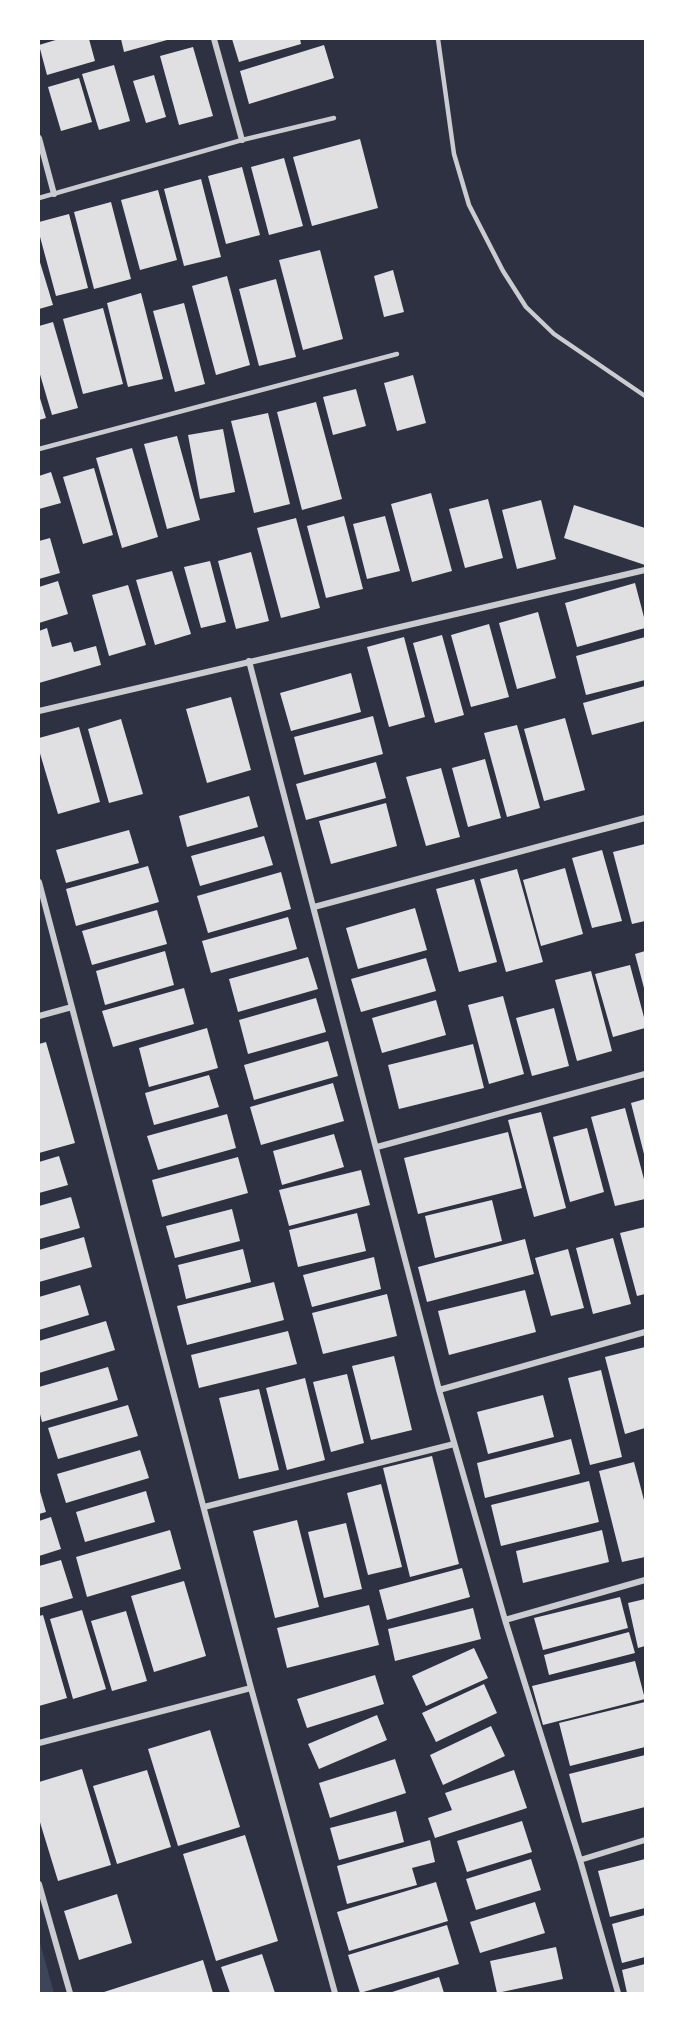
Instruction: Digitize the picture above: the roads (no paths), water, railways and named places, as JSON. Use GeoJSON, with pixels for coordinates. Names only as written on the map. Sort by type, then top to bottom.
{"type":"FeatureCollection","features":[{"type":"Feature","properties":{"kind":"street"},"geometry":{"type":"LineString","coordinates":[[214,39],[242,140]]}},
{"type":"Feature","properties":{"kind":"street"},"geometry":{"type":"LineString","coordinates":[[39,138],[54,194]]}},
{"type":"Feature","properties":{"kind":"street"},"geometry":{"type":"LineString","coordinates":[[39,711],[645,570]]}},
{"type":"Feature","properties":{"kind":"street"},"geometry":{"type":"LineString","coordinates":[[249,661],[439,1390],[505,1620],[580,1860],[618,1993]]}},
{"type":"Feature","properties":{"kind":"street"},"geometry":{"type":"LineString","coordinates":[[314,907],[645,818]]}},
{"type":"Feature","properties":{"kind":"street"},"geometry":{"type":"LineString","coordinates":[[39,882],[251,1688],[335,1993]]}},
{"type":"Feature","properties":{"kind":"street"},"geometry":{"type":"LineString","coordinates":[[39,1016],[72,1007]]}},
{"type":"Feature","properties":{"kind":"street"},"geometry":{"type":"LineString","coordinates":[[377,1147],[645,1074]]}},
{"type":"Feature","properties":{"kind":"street"},"geometry":{"type":"LineString","coordinates":[[439,1390],[645,1332]]}},
{"type":"Feature","properties":{"kind":"street"},"geometry":{"type":"LineString","coordinates":[[204,1507],[454,1444]]}},
{"type":"Feature","properties":{"kind":"street"},"geometry":{"type":"LineString","coordinates":[[505,1620],[645,1580]]}},
{"type":"Feature","properties":{"kind":"street"},"geometry":{"type":"LineString","coordinates":[[39,1743],[251,1688]]}},
{"type":"Feature","properties":{"kind":"street"},"geometry":{"type":"LineString","coordinates":[[580,1860],[645,1840]]}},
{"type":"Feature","properties":{"kind":"street"},"geometry":{"type":"LineString","coordinates":[[39,1884],[70,1993]]}},
{"type":"Feature","properties":{"kind":"lane"},"geometry":{"type":"LineString","coordinates":[[438,39],[454,154],[469,205],[503,271],[526,307],[554,334],[645,396]]}},
{"type":"Feature","properties":{"kind":"lane"},"geometry":{"type":"LineString","coordinates":[[39,198],[242,140],[334,118]]}},
{"type":"Feature","properties":{"kind":"lane"},"geometry":{"type":"LineString","coordinates":[[39,449],[397,354]]}}]}
